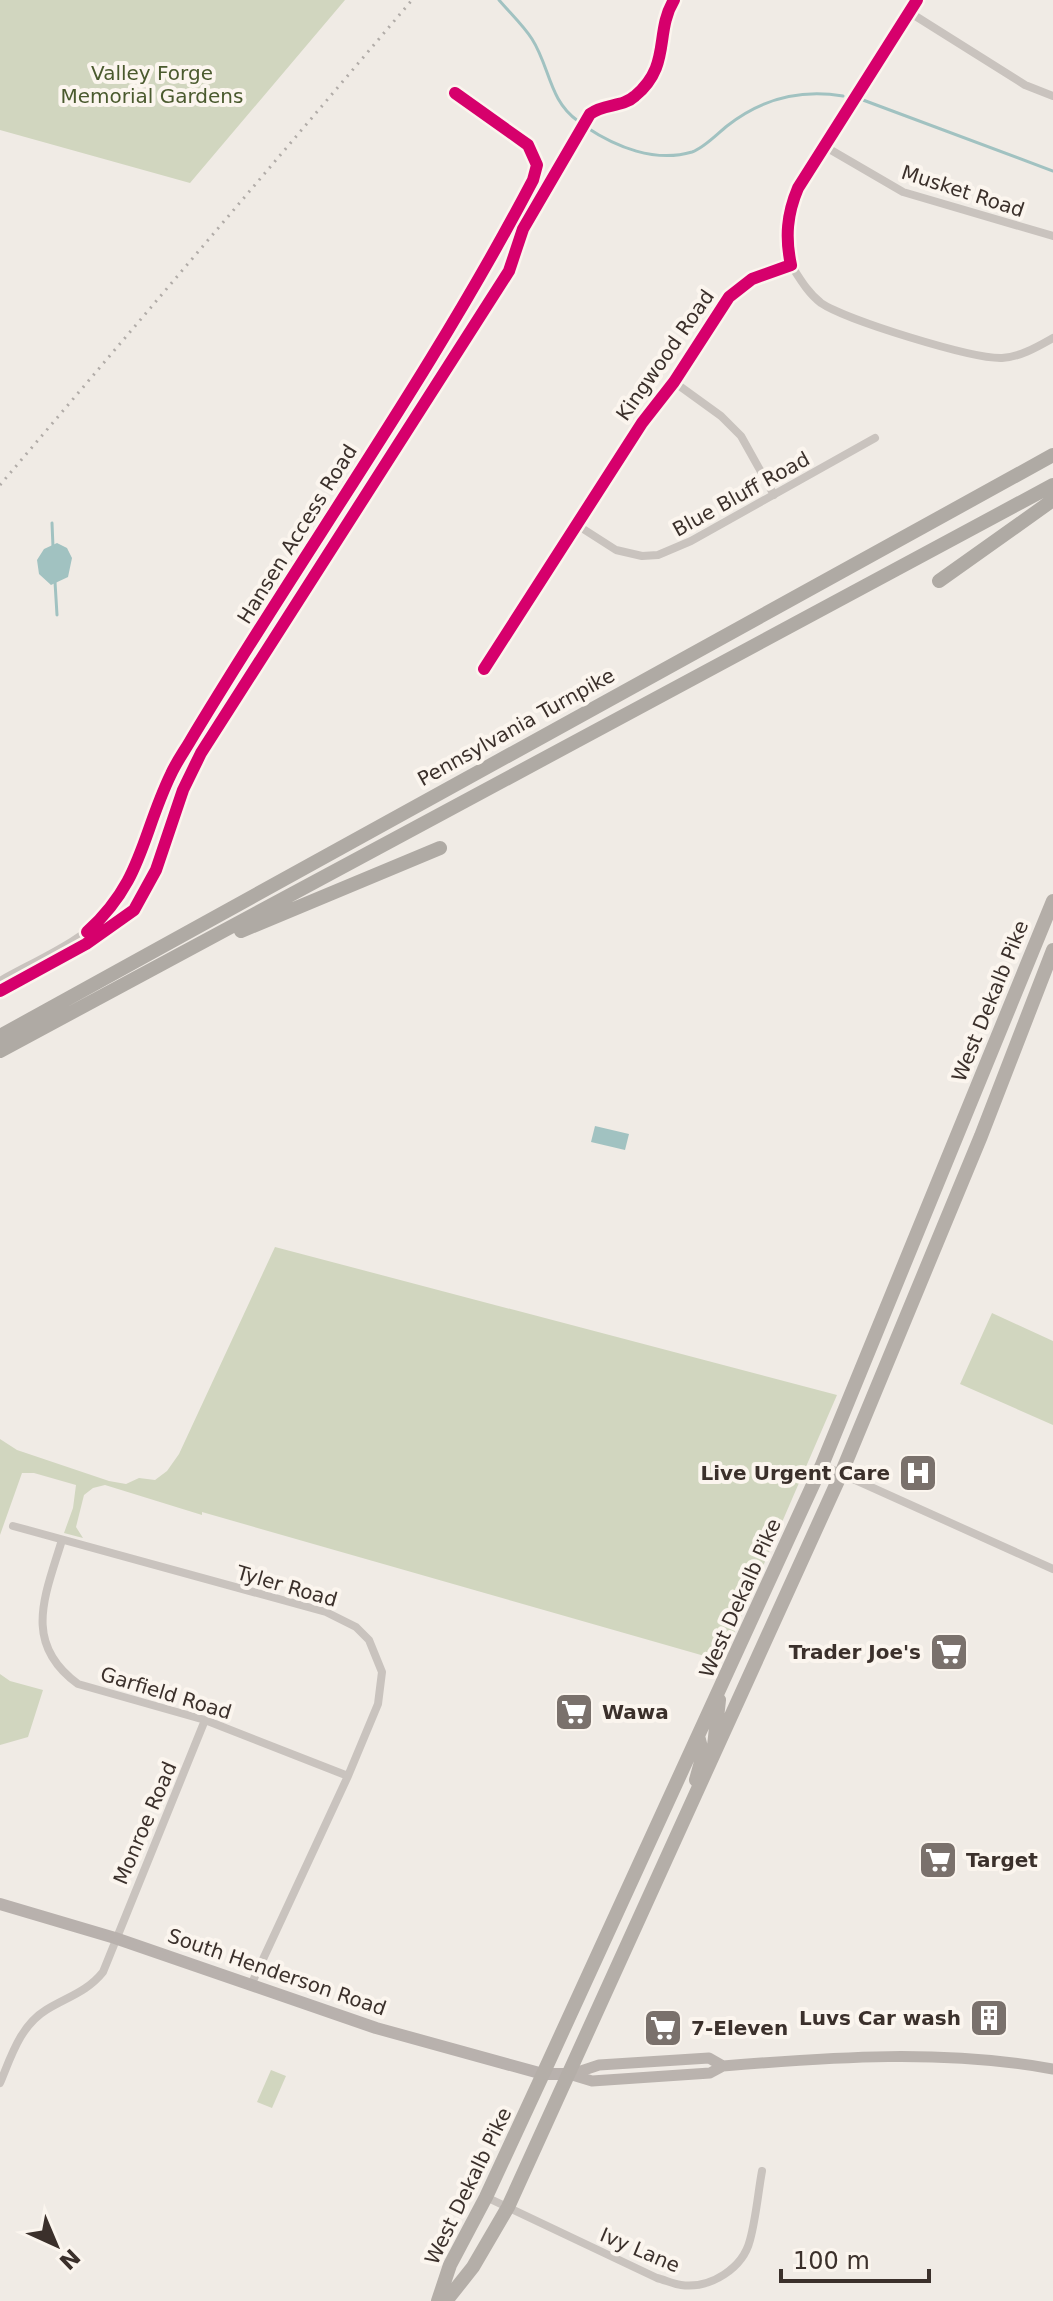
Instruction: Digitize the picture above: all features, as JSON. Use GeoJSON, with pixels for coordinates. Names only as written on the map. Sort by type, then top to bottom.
{"type":"FeatureCollection","features":[{"type":"Feature","properties":{"kind":"highway","name":"Pennsylvania Turnpike"},"geometry":{"type":"LineString","coordinates":[[0,1036],[1053,455]]}},
{"type":"Feature","properties":{"kind":"highway","name":"Pennsylvania Turnpike"},"geometry":{"type":"LineString","coordinates":[[0,1051],[1053,485]]}},
{"type":"Feature","properties":{"kind":"highway"},"geometry":{"type":"LineString","coordinates":[[939,581],[1053,500]]}},
{"type":"Feature","properties":{"kind":"highway"},"geometry":{"type":"LineString","coordinates":[[174,959],[440,848]]}},
{"type":"Feature","properties":{"kind":"highway","name":"West Dekalb Pike"},"geometry":{"type":"LineString","coordinates":[[438,2301],[450,2265],[486,2197],[822,1465],[1053,901]]}},
{"type":"Feature","properties":{"kind":"highway","name":"West Dekalb Pike"},"geometry":{"type":"LineString","coordinates":[[446,2301],[473,2267],[508,2207],[714,1757],[841,1474],[981,1136],[1053,950]]}},
{"type":"Feature","properties":{"kind":"highway"},"geometry":{"type":"LineString","coordinates":[[714,1757],[720,1691]]}},
{"type":"Feature","properties":{"kind":"highway"},"geometry":{"type":"LineString","coordinates":[[685,1819],[703,1755],[698,1736]]}},
{"type":"Feature","properties":{"kind":"main road","name":"South Henderson Road"},"geometry":{"type":"LineString","coordinates":[[0,1904],[115,1938],[376,2028],[543,2074],[569,2074]]}},
{"type":"Feature","properties":{"kind":"main road"},"geometry":{"type":"LineString","coordinates":[[569,2074],[592,2081],[710,2073],[723,2066],[848,2057],[964,2057],[1052,2065]]}},
{"type":"Feature","properties":{"kind":"street"},"geometry":{"type":"LineString","coordinates":[[917,0],[824,146],[792,203],[787,231],[791,265],[808,291],[844,316],[978,356],[1005,358],[1053,338]]}},
{"type":"Feature","properties":{"kind":"street"},"geometry":{"type":"LineString","coordinates":[[909,12],[1025,85],[1053,96]]}},
{"type":"Feature","properties":{"kind":"street","name":"Hansen Access Road"},"geometry":{"type":"LineString","coordinates":[[0,981],[86,933],[105,915],[126,887],[141,858],[171,774],[414,387],[533,180],[537,165],[528,145],[455,93]]}},
{"type":"Feature","properties":{"kind":"street","name":"Musket Road"},"geometry":{"type":"LineString","coordinates":[[824,146],[903,192],[1053,236]]}},
{"type":"Feature","properties":{"kind":"street","name":"Kingwood Road"},"geometry":{"type":"LineString","coordinates":[[484,669],[642,423],[674,382],[729,297],[752,279],[791,265]]}},
{"type":"Feature","properties":{"kind":"street"},"geometry":{"type":"LineString","coordinates":[[674,382],[721,416],[741,436],[774,495]]}},
{"type":"Feature","properties":{"kind":"street","name":"Blue Bluff Road"},"geometry":{"type":"LineString","coordinates":[[577,525],[616,550],[642,556],[658,555],[691,541],[875,438]]}},
{"type":"Feature","properties":{"kind":"street"},"geometry":{"type":"LineString","coordinates":[[822,1465],[1053,1569]]}},
{"type":"Feature","properties":{"kind":"street","name":"Tyler Road"},"geometry":{"type":"LineString","coordinates":[[13,1526],[326,1612],[356,1627],[377,1654],[382,1672],[378,1704],[251,1985]]}},
{"type":"Feature","properties":{"kind":"street","name":"Garfield Road"},"geometry":{"type":"LineString","coordinates":[[62,1540],[42,1611],[42,1630],[53,1661],[78,1684],[205,1720],[348,1776]]}},
{"type":"Feature","properties":{"kind":"street","name":"Monroe Road"},"geometry":{"type":"LineString","coordinates":[[0,2083],[22,2034],[45,2010],[83,1991],[103,1972],[205,1720]]}},
{"type":"Feature","properties":{"kind":"street","name":"Ivy Lane"},"geometry":{"type":"LineString","coordinates":[[486,2197],[657,2278],[695,2286],[727,2273],[741,2259],[750,2242],[762,2171]]}},
{"type":"Feature","properties":{"kind":"green space","name":"Valley Forge Memorial Gardens"},"geometry":{"type":"Polygon","coordinates":[[[0,0],[345,0],[190,183],[0,130],[0,0]]]}},
{"type":"Feature","properties":{"kind":"green space"},"geometry":{"type":"Polygon","coordinates":[[[275,1247],[837,1395],[722,1661],[105,1485],[93,1488],[84,1495],[76,1527],[83,1538],[64,1533],[73,1508],[76,1485],[34,1473],[22,1473],[0,1535],[0,1439],[17,1450],[109,1481],[126,1484],[139,1478],[155,1480],[167,1471],[179,1454],[275,1247]]]}},
{"type":"Feature","properties":{"kind":"green space"},"geometry":{"type":"Polygon","coordinates":[[[992,1313],[1053,1341],[1053,1425],[960,1384],[992,1313]]]}},
{"type":"Feature","properties":{"kind":"green space"},"geometry":{"type":"Polygon","coordinates":[[[0,1674],[10,1681],[43,1690],[28,1737],[0,1745],[0,1674]]]}},
{"type":"Feature","properties":{"kind":"green space"},"geometry":{"type":"Polygon","coordinates":[[[271,2070],[286,2076],[272,2108],[257,2102],[271,2070]]]}},
{"type":"Feature","properties":{"kind":"water"},"geometry":{"type":"Polygon","coordinates":[[[57,543],[67,548],[72,558],[68,577],[51,585],[39,574],[37,560],[44,549],[57,543]]]}},
{"type":"Feature","properties":{"kind":"water"},"geometry":{"type":"Polygon","coordinates":[[[595,1126],[629,1134],[625,1150],[591,1142],[595,1126]]]}},
{"type":"Feature","properties":{"kind":"waterway"},"geometry":{"type":"LineString","coordinates":[[499,0],[532,39],[555,94],[568,113],[578,121]]}},
{"type":"Feature","properties":{"kind":"waterway"},"geometry":{"type":"LineString","coordinates":[[586,127],[636,151],[678,155],[697,150],[740,117],[767,103],[796,95],[843,96]]}},
{"type":"Feature","properties":{"kind":"waterway"},"geometry":{"type":"LineString","coordinates":[[863,100],[1053,171]]}},
{"type":"Feature","properties":{"kind":"waterway"},"geometry":{"type":"LineString","coordinates":[[52,523],[53,547]]}},
{"type":"Feature","properties":{"kind":"waterway"},"geometry":{"type":"LineString","coordinates":[[55,582],[57,615]]}},
{"type":"Feature","properties":{"kind":"railway"},"geometry":{"type":"LineString","coordinates":[[0,485],[412,0]]}},
{"type":"Feature","properties":{"kind":"cycle path"},"geometry":{"type":"LineString","coordinates":[[0,991],[86,944],[134,910],[156,870],[183,790],[201,753],[509,271],[523,229],[590,114],[630,100],[654,73],[668,12],[674,0]]}},
{"type":"Feature","properties":{"kind":"cycle path"},"geometry":{"type":"LineString","coordinates":[[484,669],[642,423],[674,382],[729,297],[752,279],[791,265],[788,226],[798,188],[917,0]]}},
{"type":"Feature","properties":{"kind":"cycle path"},"geometry":{"type":"LineString","coordinates":[[87,932],[120,895],[139,857],[177,762],[452,324],[533,180],[537,165],[528,145],[455,93]]}},
{"type":"Feature","properties":{"kind":"place","name":"Live Urgent Care"},"geometry":{"type":"Point","coordinates":[918,1473]}},
{"type":"Feature","properties":{"kind":"place","name":"Trader Joe's"},"geometry":{"type":"Point","coordinates":[949,1652]}},
{"type":"Feature","properties":{"kind":"place","name":"Wawa"},"geometry":{"type":"Point","coordinates":[574,1712]}},
{"type":"Feature","properties":{"kind":"place","name":"Target"},"geometry":{"type":"Point","coordinates":[938,1860]}},
{"type":"Feature","properties":{"kind":"place","name":"Luvs Car wash"},"geometry":{"type":"Point","coordinates":[989,2018]}},
{"type":"Feature","properties":{"kind":"place","name":"7-Eleven"},"geometry":{"type":"Point","coordinates":[663,2028]}}]}
